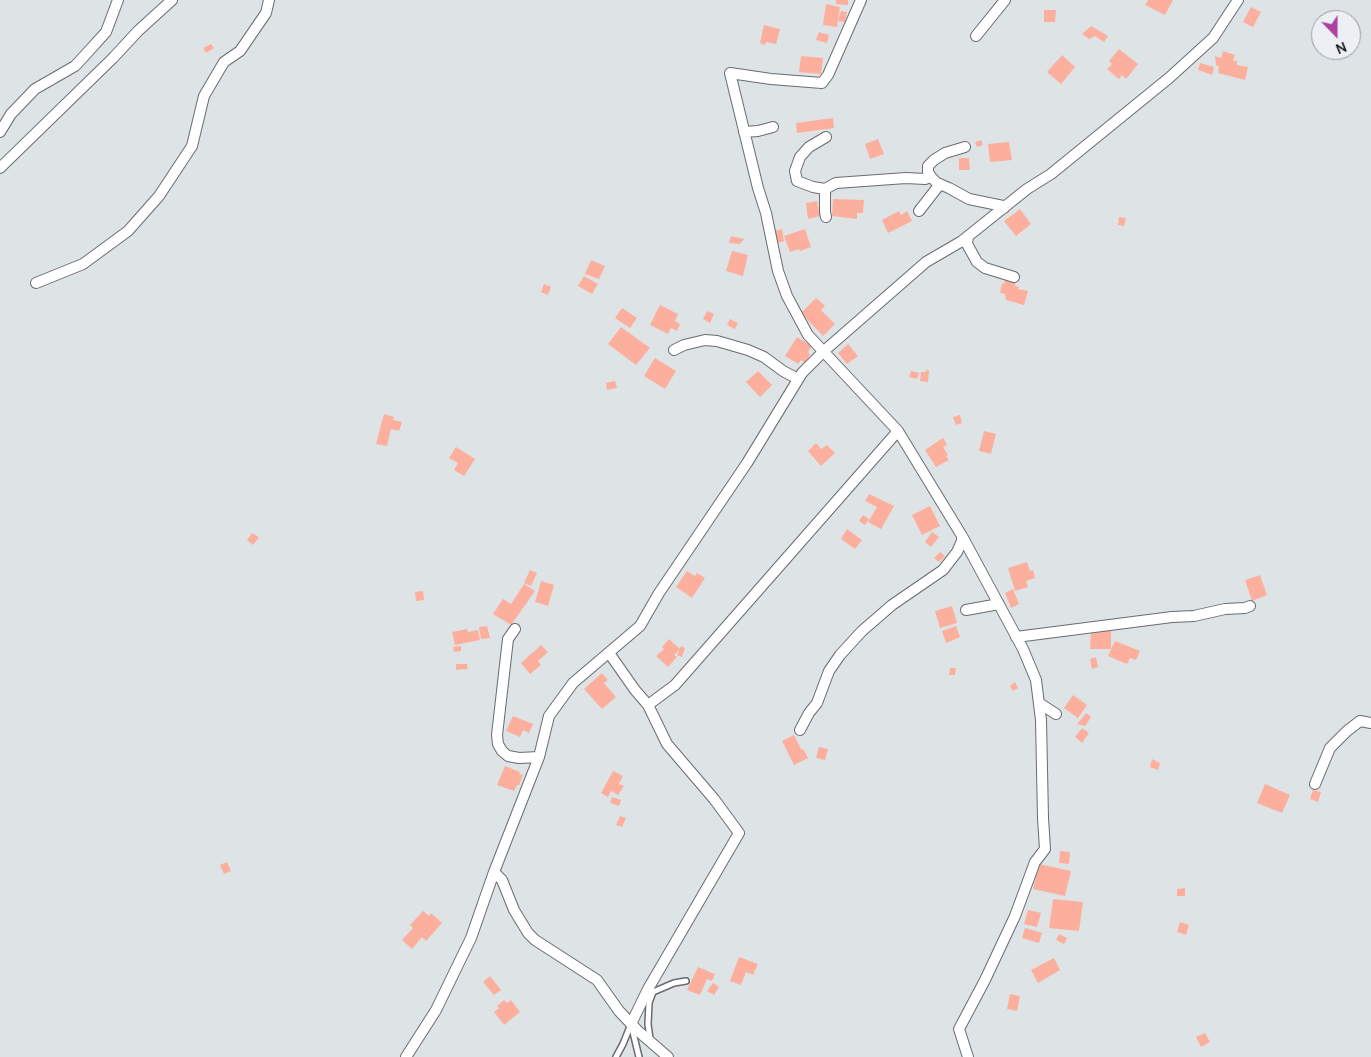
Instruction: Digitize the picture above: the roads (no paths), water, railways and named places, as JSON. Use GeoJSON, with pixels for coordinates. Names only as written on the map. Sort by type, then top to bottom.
{"type":"FeatureCollection","features":[{"type":"Feature","properties":{"kind":"street"},"geometry":{"type":"LineString","coordinates":[[0,132],[11,114],[34,89],[75,66],[88,53],[106,32],[118,0]]}},
{"type":"Feature","properties":{"kind":"street"},"geometry":{"type":"LineString","coordinates":[[0,168],[113,58],[138,31],[172,0]]}},
{"type":"Feature","properties":{"kind":"street"},"geometry":{"type":"LineString","coordinates":[[36,282],[82,264],[128,231],[159,196],[192,146],[204,96],[224,62],[240,51],[266,13],[269,0]]}},
{"type":"Feature","properties":{"kind":"street"},"geometry":{"type":"LineString","coordinates":[[861,0],[828,75],[822,83],[730,73],[758,188],[766,213],[780,278],[787,296],[808,335],[898,431],[962,536],[1016,637],[1036,680],[1041,720],[1042,818],[1045,849],[1035,862],[1015,916],[985,980],[959,1029],[968,1057]]}},
{"type":"Feature","properties":{"kind":"street"},"geometry":{"type":"LineString","coordinates":[[976,36],[1004,0]]}},
{"type":"Feature","properties":{"kind":"street"},"geometry":{"type":"LineString","coordinates":[[406,1057],[440,1002],[470,938],[539,758],[550,716],[573,683],[640,626],[659,593],[746,463],[798,379],[824,351],[926,262],[968,236],[1027,189],[1051,174],[1169,78],[1213,38],[1238,0]]}},
{"type":"Feature","properties":{"kind":"street"},"geometry":{"type":"LineString","coordinates":[[744,132],[774,127]]}},
{"type":"Feature","properties":{"kind":"street"},"geometry":{"type":"LineString","coordinates":[[826,136],[800,157],[795,171],[797,181],[825,189],[836,183],[931,178]]}},
{"type":"Feature","properties":{"kind":"street"},"geometry":{"type":"LineString","coordinates":[[965,147],[945,153],[934,160],[928,166],[931,178],[969,199],[1003,206],[1004,208]]}},
{"type":"Feature","properties":{"kind":"street"},"geometry":{"type":"LineString","coordinates":[[919,211],[940,184]]}},
{"type":"Feature","properties":{"kind":"street"},"geometry":{"type":"LineString","coordinates":[[825,189],[824,212],[826,217]]}},
{"type":"Feature","properties":{"kind":"street"},"geometry":{"type":"LineString","coordinates":[[968,236],[967,244],[977,262],[985,268],[1014,277]]}},
{"type":"Feature","properties":{"kind":"street"},"geometry":{"type":"LineString","coordinates":[[674,350],[684,345],[705,340],[717,341],[748,350],[798,379]]}},
{"type":"Feature","properties":{"kind":"street"},"geometry":{"type":"LineString","coordinates":[[648,705],[676,685],[898,431]]}},
{"type":"Feature","properties":{"kind":"street"},"geometry":{"type":"LineString","coordinates":[[800,730],[817,703],[829,671],[840,654],[862,631],[892,605],[943,570],[958,552],[962,536]]}},
{"type":"Feature","properties":{"kind":"street"},"geometry":{"type":"LineString","coordinates":[[966,610],[999,604]]}},
{"type":"Feature","properties":{"kind":"street"},"geometry":{"type":"LineString","coordinates":[[1016,637],[1172,617],[1194,616],[1250,606]]}},
{"type":"Feature","properties":{"kind":"street"},"geometry":{"type":"LineString","coordinates":[[515,629],[508,639],[497,735],[498,744],[508,756],[539,758]]}},
{"type":"Feature","properties":{"kind":"street"},"geometry":{"type":"LineString","coordinates":[[610,653],[635,690],[648,705],[667,744],[714,799],[738,833],[648,989],[631,1024]]}},
{"type":"Feature","properties":{"kind":"street"},"geometry":{"type":"LineString","coordinates":[[1039,704],[1056,714]]}},
{"type":"Feature","properties":{"kind":"street"},"geometry":{"type":"LineString","coordinates":[[1315,784],[1330,748],[1347,730],[1360,721],[1371,723]]}},
{"type":"Feature","properties":{"kind":"street"},"geometry":{"type":"LineString","coordinates":[[494,872],[502,880],[514,910],[528,933],[535,940],[597,980],[619,1012],[668,1057]]}},
{"type":"Feature","properties":{"kind":"lane"},"geometry":{"type":"LineString","coordinates":[[650,1042],[648,1024],[649,1003],[653,992],[674,983],[686,981]]}},
{"type":"Feature","properties":{"kind":"lane"},"geometry":{"type":"LineString","coordinates":[[616,1057],[631,1024]]}},
{"type":"Feature","properties":{"kind":"lane"},"geometry":{"type":"LineString","coordinates":[[631,1024],[639,1057]]}}]}
